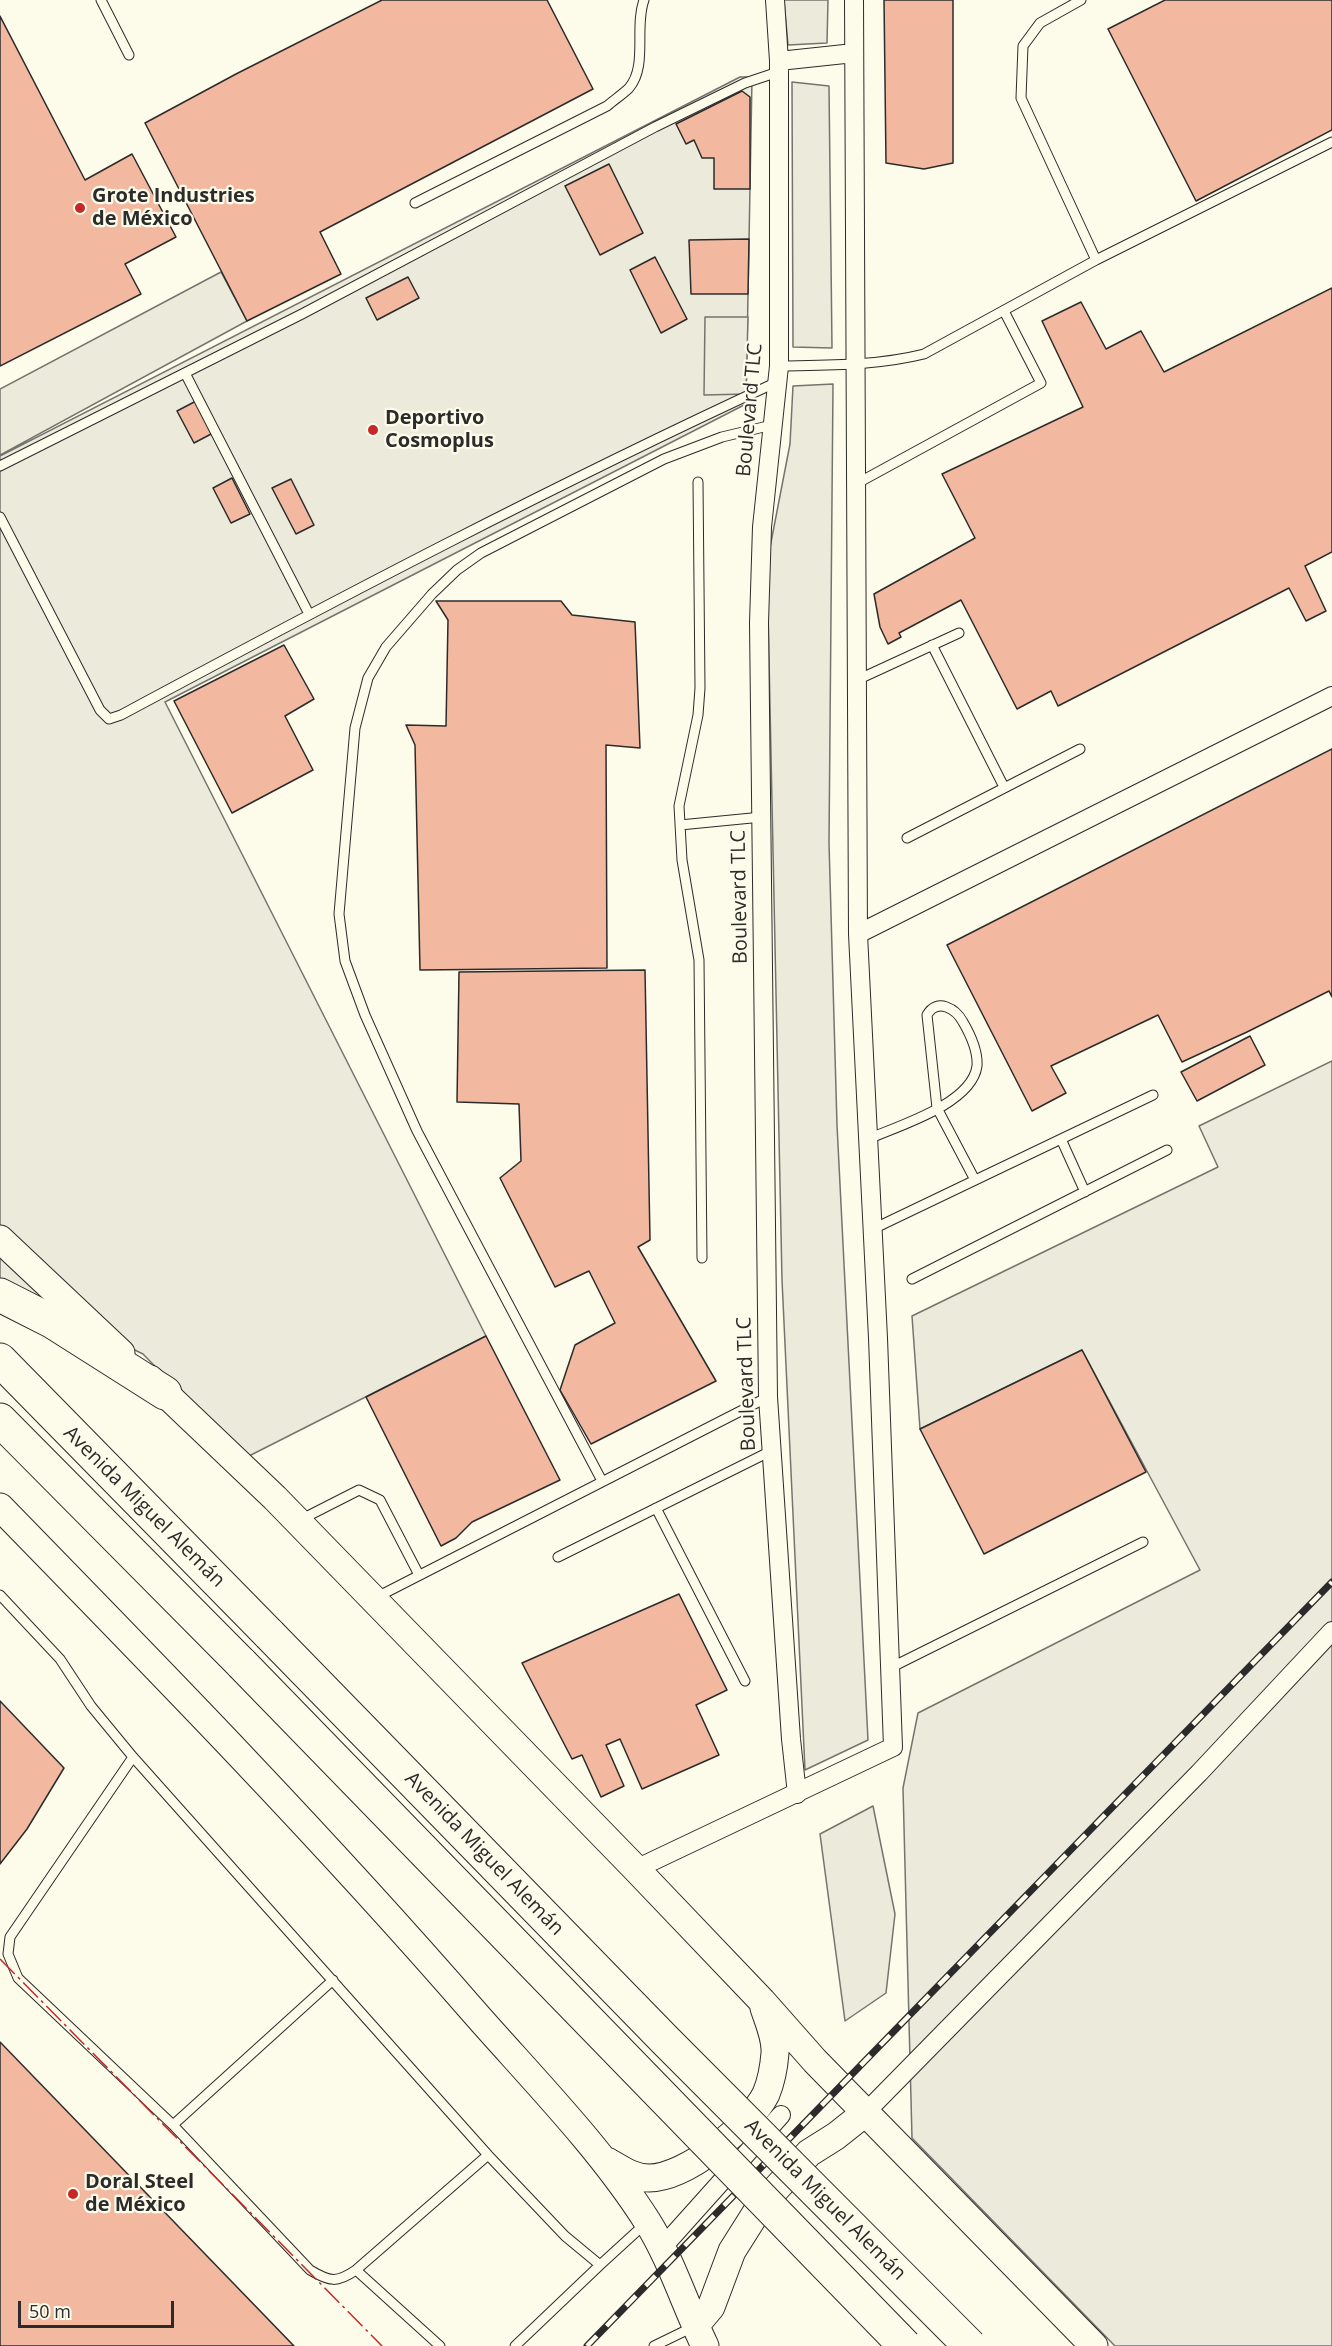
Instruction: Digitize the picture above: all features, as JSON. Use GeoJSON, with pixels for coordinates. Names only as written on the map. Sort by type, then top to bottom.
{"type":"FeatureCollection","features":[{"type":"Feature","properties":{"kind":"highway"},"geometry":{"type":"LineString","coordinates":[[0,1295],[53,1322],[165,1393]]}},
{"type":"Feature","properties":{"kind":"highway","name":"Avenida Miguel Alemán"},"geometry":{"type":"LineString","coordinates":[[0,1360],[665,2040],[970,2346]]}},
{"type":"Feature","properties":{"kind":"highway","name":"Avenida Miguel Alemán"},"geometry":{"type":"LineString","coordinates":[[0,1420],[242,1664],[905,2346]]}},
{"type":"Feature","properties":{"kind":"street","name":"Boulevard TLC"},"geometry":{"type":"LineString","coordinates":[[775,0],[779,67],[778,374],[759,577],[768,1396],[791,1739],[797,1794]]}},
{"type":"Feature","properties":{"kind":"street"},"geometry":{"type":"LineString","coordinates":[[636,1869],[893,1747],[873,1229],[858,934],[854,0]]}},
{"type":"Feature","properties":{"kind":"street"},"geometry":{"type":"LineString","coordinates":[[779,67],[854,53]]}},
{"type":"Feature","properties":{"kind":"street"},"geometry":{"type":"LineString","coordinates":[[858,934],[1332,696]]}},
{"type":"Feature","properties":{"kind":"street"},"geometry":{"type":"LineString","coordinates":[[0,1239],[298,1521],[372,1600],[636,1869],[865,2113],[1094,2346]]}},
{"type":"Feature","properties":{"kind":"street"},"geometry":{"type":"LineString","coordinates":[[0,1507],[232,1745],[383,1907],[600,2157],[647,2221],[669,2262],[700,2336]]}},
{"type":"Feature","properties":{"kind":"street"},"geometry":{"type":"LineString","coordinates":[[700,2336],[732,2251],[761,2205],[809,2153],[836,2136],[865,2113],[1199,1773],[1332,1631]]}},
{"type":"Feature","properties":{"kind":"street"},"geometry":{"type":"LineString","coordinates":[[600,2157],[635,2177],[651,2179],[674,2173],[695,2162],[733,2133],[759,2104],[771,2078],[775,2053],[774,2042],[762,2001]]}},
{"type":"Feature","properties":{"kind":"street"},"geometry":{"type":"LineString","coordinates":[[661,2249],[781,2115]]}},
{"type":"Feature","properties":{"kind":"lane"},"geometry":{"type":"LineString","coordinates":[[101,0],[129,55]]}},
{"type":"Feature","properties":{"kind":"lane"},"geometry":{"type":"LineString","coordinates":[[415,203],[607,106],[629,88],[639,73],[640,11],[644,0]]}},
{"type":"Feature","properties":{"kind":"lane"},"geometry":{"type":"LineString","coordinates":[[1082,0],[1040,23],[1023,46],[1021,98],[1096,260]]}},
{"type":"Feature","properties":{"kind":"lane"},"geometry":{"type":"LineString","coordinates":[[0,466],[302,314],[655,127],[779,67]]}},
{"type":"Feature","properties":{"kind":"lane"},"geometry":{"type":"LineString","coordinates":[[0,517],[100,710],[109,719],[121,715],[309,614],[778,374],[901,360],[924,354],[1096,260],[1332,142]]}},
{"type":"Feature","properties":{"kind":"lane"},"geometry":{"type":"LineString","coordinates":[[856,484],[1041,383],[1004,310]]}},
{"type":"Feature","properties":{"kind":"lane"},"geometry":{"type":"LineString","coordinates":[[185,372],[309,614]]}},
{"type":"Feature","properties":{"kind":"lane"},"geometry":{"type":"LineString","coordinates":[[602,1481],[417,1131],[365,1015],[345,961],[339,914],[355,728],[368,678],[386,647],[432,594],[457,570],[481,553],[664,459],[722,436],[772,425]]}},
{"type":"Feature","properties":{"kind":"lane"},"geometry":{"type":"LineString","coordinates":[[698,482],[700,688],[698,715],[679,806],[682,860],[699,960],[702,1258]]}},
{"type":"Feature","properties":{"kind":"lane"},"geometry":{"type":"LineString","coordinates":[[857,680],[959,633]]}},
{"type":"Feature","properties":{"kind":"lane"},"geometry":{"type":"LineString","coordinates":[[932,645],[1004,787]]}},
{"type":"Feature","properties":{"kind":"lane"},"geometry":{"type":"LineString","coordinates":[[907,838],[1080,749]]}},
{"type":"Feature","properties":{"kind":"lane"},"geometry":{"type":"LineString","coordinates":[[680,825],[762,817]]}},
{"type":"Feature","properties":{"kind":"lane"},"geometry":{"type":"LineString","coordinates":[[868,1139],[937,1108],[951,1102],[970,1083],[977,1067],[966,1027],[952,1009],[942,1005],[930,1010],[927,1022],[937,1108],[975,1180]]}},
{"type":"Feature","properties":{"kind":"lane"},"geometry":{"type":"LineString","coordinates":[[873,1229],[1153,1095]]}},
{"type":"Feature","properties":{"kind":"lane"},"geometry":{"type":"LineString","coordinates":[[1061,1139],[1085,1192]]}},
{"type":"Feature","properties":{"kind":"lane"},"geometry":{"type":"LineString","coordinates":[[912,1279],[1167,1150]]}},
{"type":"Feature","properties":{"kind":"lane"},"geometry":{"type":"LineString","coordinates":[[372,1600],[768,1396]]}},
{"type":"Feature","properties":{"kind":"lane"},"geometry":{"type":"LineString","coordinates":[[558,1557],[771,1451]]}},
{"type":"Feature","properties":{"kind":"lane"},"geometry":{"type":"LineString","coordinates":[[298,1521],[359,1490],[380,1500],[419,1575]]}},
{"type":"Feature","properties":{"kind":"lane"},"geometry":{"type":"LineString","coordinates":[[656,1508],[745,1681]]}},
{"type":"Feature","properties":{"kind":"lane"},"geometry":{"type":"LineString","coordinates":[[890,1668],[1143,1542]]}},
{"type":"Feature","properties":{"kind":"lane"},"geometry":{"type":"LineString","coordinates":[[0,1595],[60,1659],[91,1706],[133,1757],[488,2155],[565,2236],[600,2265]]}},
{"type":"Feature","properties":{"kind":"lane"},"geometry":{"type":"LineString","coordinates":[[133,1757],[10,1937],[8,1954],[18,1978],[173,2125],[310,2270],[327,2280],[343,2278],[356,2270],[488,2155]]}},
{"type":"Feature","properties":{"kind":"lane"},"geometry":{"type":"LineString","coordinates":[[173,2125],[333,1980]]}},
{"type":"Feature","properties":{"kind":"lane"},"geometry":{"type":"LineString","coordinates":[[515,2346],[647,2221]]}},
{"type":"Feature","properties":{"kind":"lane"},"geometry":{"type":"LineString","coordinates":[[356,2270],[440,2346]]}},
{"type":"Feature","properties":{"kind":"lane"},"geometry":{"type":"LineString","coordinates":[[654,2346],[700,2336]]}},
{"type":"Feature","properties":{"kind":"shaded area"},"geometry":{"type":"Polygon","coordinates":[[[784,0],[828,0],[827,43],[788,45],[784,0]]]}},
{"type":"Feature","properties":{"kind":"shaded area"},"geometry":{"type":"Polygon","coordinates":[[[740,77],[752,79],[746,404],[165,702],[486,1336],[245,1458],[143,1354],[0,1285],[0,456],[740,77]]]}},
{"type":"Feature","properties":{"kind":"shaded area"},"geometry":{"type":"Polygon","coordinates":[[[792,82],[829,86],[832,348],[793,347],[792,82]]]}},
{"type":"Feature","properties":{"kind":"shaded area"},"geometry":{"type":"Polygon","coordinates":[[[221,272],[247,321],[0,455],[0,389],[221,272]]]}},
{"type":"Feature","properties":{"kind":"shaded area"},"geometry":{"type":"Polygon","coordinates":[[[705,317],[748,317],[746,394],[704,395],[705,317]]]}},
{"type":"Feature","properties":{"kind":"shaded area"},"geometry":{"type":"Polygon","coordinates":[[[833,384],[829,843],[837,1125],[868,1740],[805,1770],[782,1280],[767,563],[790,444],[793,386],[833,384]]]}},
{"type":"Feature","properties":{"kind":"shaded area"},"geometry":{"type":"Polygon","coordinates":[[[1332,1061],[1332,2346],[1115,2346],[912,2138],[903,1788],[918,1713],[1200,1570],[1082,1350],[920,1429],[912,1316],[1218,1167],[1199,1126],[1332,1061]]]}},
{"type":"Feature","properties":{"kind":"shaded area"},"geometry":{"type":"Polygon","coordinates":[[[873,1806],[895,1914],[886,1993],[845,2021],[820,1834],[873,1806]]]}},
{"type":"Feature","properties":{"kind":"building"},"geometry":{"type":"Polygon","coordinates":[[[382,0],[547,0],[593,89],[320,232],[341,274],[247,321],[145,123],[382,0]]]}},
{"type":"Feature","properties":{"kind":"building"},"geometry":{"type":"Polygon","coordinates":[[[884,0],[953,0],[953,163],[924,169],[886,163],[884,0]]]}},
{"type":"Feature","properties":{"kind":"building"},"geometry":{"type":"Polygon","coordinates":[[[1165,0],[1332,0],[1332,130],[1196,201],[1108,29],[1165,0]]]}},
{"type":"Feature","properties":{"kind":"building","name":"Grote Industries de México"},"geometry":{"type":"Polygon","coordinates":[[[0,16],[85,180],[132,154],[176,237],[125,264],[141,294],[0,366],[0,16]]]}},
{"type":"Feature","properties":{"kind":"building"},"geometry":{"type":"Polygon","coordinates":[[[742,91],[750,97],[750,189],[714,189],[714,158],[702,158],[694,140],[686,144],[676,124],[742,91]]]}},
{"type":"Feature","properties":{"kind":"building"},"geometry":{"type":"Polygon","coordinates":[[[609,164],[643,233],[600,255],[565,186],[609,164]]]}},
{"type":"Feature","properties":{"kind":"building"},"geometry":{"type":"Polygon","coordinates":[[[749,239],[748,294],[691,294],[689,240],[749,239]]]}},
{"type":"Feature","properties":{"kind":"building"},"geometry":{"type":"Polygon","coordinates":[[[655,257],[687,319],[661,333],[630,270],[655,257]]]}},
{"type":"Feature","properties":{"kind":"building"},"geometry":{"type":"Polygon","coordinates":[[[408,277],[419,298],[377,320],[366,298],[408,277]]]}},
{"type":"Feature","properties":{"kind":"building"},"geometry":{"type":"Polygon","coordinates":[[[1332,288],[1332,552],[1305,566],[1326,611],[1306,621],[1289,588],[1058,706],[1051,691],[1017,709],[961,600],[899,633],[901,637],[888,644],[880,627],[874,594],[975,538],[942,474],[1083,407],[1042,321],[1081,302],[1106,349],[1141,331],[1164,372],[1332,288]]]}},
{"type":"Feature","properties":{"kind":"building"},"geometry":{"type":"Polygon","coordinates":[[[198,400],[215,432],[194,443],[177,411],[198,400]]]}},
{"type":"Feature","properties":{"kind":"building"},"geometry":{"type":"Polygon","coordinates":[[[232,478],[250,514],[231,523],[213,488],[232,478]]]}},
{"type":"Feature","properties":{"kind":"building"},"geometry":{"type":"Polygon","coordinates":[[[291,479],[314,525],[296,534],[272,488],[291,479]]]}},
{"type":"Feature","properties":{"kind":"building"},"geometry":{"type":"Polygon","coordinates":[[[436,601],[561,601],[572,615],[635,622],[640,748],[606,745],[607,968],[420,970],[415,745],[406,725],[446,726],[448,620],[436,601]]]}},
{"type":"Feature","properties":{"kind":"building"},"geometry":{"type":"Polygon","coordinates":[[[284,645],[314,699],[285,716],[313,770],[232,813],[174,701],[284,645]]]}},
{"type":"Feature","properties":{"kind":"building"},"geometry":{"type":"Polygon","coordinates":[[[1332,749],[1332,997],[1329,991],[1182,1062],[1158,1015],[1051,1066],[1066,1093],[1032,1111],[947,945],[1332,749]]]}},
{"type":"Feature","properties":{"kind":"building"},"geometry":{"type":"Polygon","coordinates":[[[645,970],[650,1240],[638,1247],[716,1381],[591,1444],[560,1390],[575,1345],[615,1323],[589,1271],[555,1287],[500,1178],[521,1161],[519,1104],[457,1102],[459,972],[645,970]]]}},
{"type":"Feature","properties":{"kind":"building"},"geometry":{"type":"Polygon","coordinates":[[[1250,1036],[1265,1065],[1197,1101],[1181,1072],[1250,1036]]]}},
{"type":"Feature","properties":{"kind":"building"},"geometry":{"type":"Polygon","coordinates":[[[486,1336],[560,1480],[472,1522],[456,1538],[441,1546],[366,1397],[486,1336]]]}},
{"type":"Feature","properties":{"kind":"building"},"geometry":{"type":"Polygon","coordinates":[[[1082,1350],[1146,1472],[984,1554],[920,1429],[1082,1350]]]}},
{"type":"Feature","properties":{"kind":"building"},"geometry":{"type":"Polygon","coordinates":[[[679,1594],[727,1690],[696,1705],[719,1755],[642,1789],[620,1739],[606,1745],[624,1786],[601,1797],[582,1755],[572,1759],[522,1663],[679,1594]]]}},
{"type":"Feature","properties":{"kind":"building"},"geometry":{"type":"Polygon","coordinates":[[[0,1701],[64,1768],[27,1829],[0,1864],[0,1701]]]}},
{"type":"Feature","properties":{"kind":"building","name":"Doral Steel de México"},"geometry":{"type":"Polygon","coordinates":[[[0,2042],[294,2346],[0,2346],[0,2042]]]}},
{"type":"Feature","properties":{"kind":"railway"},"geometry":{"type":"LineString","coordinates":[[587,2346],[1332,1582]]}},
{"type":"Feature","properties":{"kind":"power"},"geometry":{"type":"LineString","coordinates":[[0,1959],[382,2346]]}},
{"type":"Feature","properties":{"kind":"place","name":"Grote Industries de México"},"geometry":{"type":"Point","coordinates":[80,208]}},
{"type":"Feature","properties":{"kind":"place","name":"Deportivo Cosmoplus"},"geometry":{"type":"Point","coordinates":[373,430]}},
{"type":"Feature","properties":{"kind":"place","name":"Doral Steel de México"},"geometry":{"type":"Point","coordinates":[73,2194]}}]}
